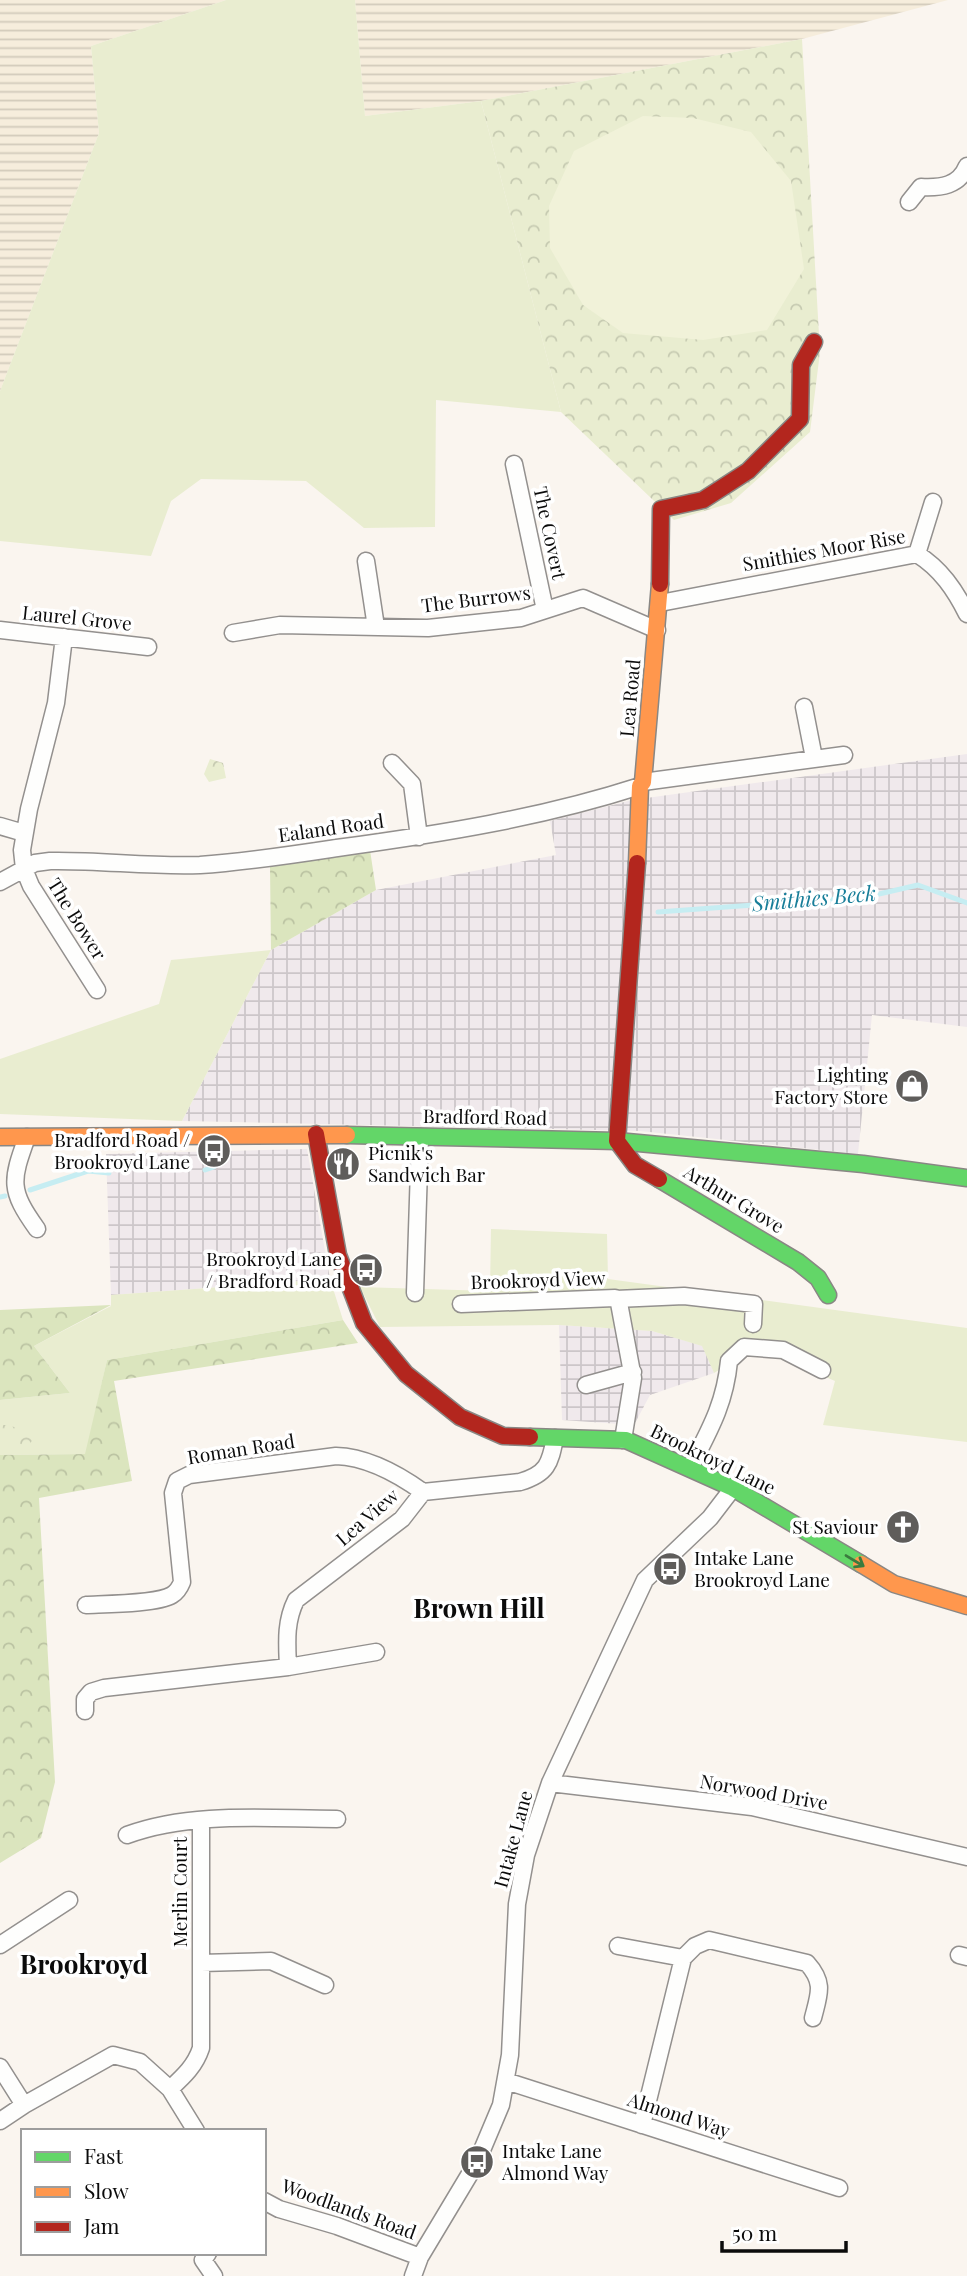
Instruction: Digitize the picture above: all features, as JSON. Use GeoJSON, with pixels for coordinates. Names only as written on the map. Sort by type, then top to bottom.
{"type":"FeatureCollection","features":[{"type":"Feature","properties":{"kind":"street"},"geometry":{"type":"LineString","coordinates":[[909,202],[922,187],[951,185],[964,173],[967,166]]}},
{"type":"Feature","properties":{"kind":"street","name":"Lea Road"},"geometry":{"type":"LineString","coordinates":[[617,1141],[636,892],[641,784],[660,603],[660,509],[703,500],[748,471],[800,419],[801,365],[814,342]]}},
{"type":"Feature","properties":{"kind":"street","name":"The Covert"},"geometry":{"type":"LineString","coordinates":[[514,464],[545,610]]}},
{"type":"Feature","properties":{"kind":"street"},"geometry":{"type":"LineString","coordinates":[[917,554],[933,502]]}},
{"type":"Feature","properties":{"kind":"street","name":"Smithies Moor Rise"},"geometry":{"type":"LineString","coordinates":[[660,603],[917,554],[933,564],[956,592],[967,614]]}},
{"type":"Feature","properties":{"kind":"street"},"geometry":{"type":"LineString","coordinates":[[366,561],[376,627]]}},
{"type":"Feature","properties":{"kind":"street","name":"The Burrows"},"geometry":{"type":"LineString","coordinates":[[233,633],[280,625],[428,628],[521,618],[583,598],[657,630]]}},
{"type":"Feature","properties":{"kind":"street","name":"Laurel Grove"},"geometry":{"type":"LineString","coordinates":[[0,631],[148,647]]}},
{"type":"Feature","properties":{"kind":"street"},"geometry":{"type":"LineString","coordinates":[[24,869],[24,833],[56,703],[64,638]]}},
{"type":"Feature","properties":{"kind":"street"},"geometry":{"type":"LineString","coordinates":[[804,707],[814,758]]}},
{"type":"Feature","properties":{"kind":"street","name":"Ealand Road"},"geometry":{"type":"LineString","coordinates":[[0,882],[24,869],[50,861],[162,866],[214,864],[419,837],[506,822],[593,801],[641,784],[844,755]]}},
{"type":"Feature","properties":{"kind":"street"},"geometry":{"type":"LineString","coordinates":[[392,763],[412,784],[419,837]]}},
{"type":"Feature","properties":{"kind":"street"},"geometry":{"type":"LineString","coordinates":[[0,826],[24,833]]}},
{"type":"Feature","properties":{"kind":"street","name":"The Bower"},"geometry":{"type":"LineString","coordinates":[[24,869],[38,898],[97,990]]}},
{"type":"Feature","properties":{"kind":"street","name":"Bradford Road"},"geometry":{"type":"LineString","coordinates":[[0,1137],[316,1134],[617,1141],[863,1164],[967,1178]]}},
{"type":"Feature","properties":{"kind":"street","name":"Brookroyd Lane"},"geometry":{"type":"LineString","coordinates":[[316,1134],[338,1255],[364,1323],[406,1374],[460,1417],[503,1436],[623,1440],[733,1488],[894,1584],[967,1606]]}},
{"type":"Feature","properties":{"kind":"street"},"geometry":{"type":"LineString","coordinates":[[27,1137],[14,1172],[19,1204],[37,1229]]}},
{"type":"Feature","properties":{"kind":"street"},"geometry":{"type":"LineString","coordinates":[[415,1293],[420,1137]]}},
{"type":"Feature","properties":{"kind":"street","name":"Arthur Grove"},"geometry":{"type":"LineString","coordinates":[[617,1141],[635,1165],[797,1262],[818,1278],[828,1295]]}},
{"type":"Feature","properties":{"kind":"street","name":"Brookroyd View"},"geometry":{"type":"LineString","coordinates":[[461,1304],[684,1296],[754,1304],[753,1324]]}},
{"type":"Feature","properties":{"kind":"street","name":"Brookroyd View"},"geometry":{"type":"LineString","coordinates":[[616,1299],[633,1372],[623,1440]]}},
{"type":"Feature","properties":{"kind":"street"},"geometry":{"type":"LineString","coordinates":[[690,1468],[717,1417],[727,1386],[729,1361],[744,1347],[783,1350],[822,1370]]}},
{"type":"Feature","properties":{"kind":"street"},"geometry":{"type":"LineString","coordinates":[[586,1385],[633,1372]]}},
{"type":"Feature","properties":{"kind":"street","name":"Lea View"},"geometry":{"type":"LineString","coordinates":[[288,1667],[288,1614],[296,1600],[402,1519],[423,1492],[520,1482],[535,1478],[549,1463],[555,1438]]}},
{"type":"Feature","properties":{"kind":"street","name":"Roman Road"},"geometry":{"type":"LineString","coordinates":[[86,1605],[151,1600],[170,1596],[178,1589],[182,1582],[173,1493],[177,1481],[189,1475],[350,1456],[400,1475],[423,1492]]}},
{"type":"Feature","properties":{"kind":"street","name":"Intake Lane"},"geometry":{"type":"LineString","coordinates":[[413,2276],[420,2257],[477,2162],[501,2105],[510,2055],[517,1904],[526,1855],[550,1783],[645,1580],[710,1518],[733,1488]]}},
{"type":"Feature","properties":{"kind":"street"},"geometry":{"type":"LineString","coordinates":[[85,1711],[85,1699],[91,1692],[104,1688],[288,1667],[376,1652]]}},
{"type":"Feature","properties":{"kind":"street","name":"Norwood Drive"},"geometry":{"type":"LineString","coordinates":[[550,1783],[752,1807],[967,1857]]}},
{"type":"Feature","properties":{"kind":"street","name":"Merlin Court"},"geometry":{"type":"LineString","coordinates":[[127,1835],[146,1828],[201,1820],[337,1819]]}},
{"type":"Feature","properties":{"kind":"street","name":"Merlin Court"},"geometry":{"type":"LineString","coordinates":[[170,2089],[188,2073],[201,2048],[201,1820]]}},
{"type":"Feature","properties":{"kind":"street"},"geometry":{"type":"LineString","coordinates":[[0,1945],[69,1900]]}},
{"type":"Feature","properties":{"kind":"street"},"geometry":{"type":"LineString","coordinates":[[642,2125],[683,1958],[695,1945],[709,1940],[807,1963],[815,1972],[820,1985],[813,2018]]}},
{"type":"Feature","properties":{"kind":"street"},"geometry":{"type":"LineString","coordinates":[[618,1946],[683,1958]]}},
{"type":"Feature","properties":{"kind":"street","name":"Merlin Court"},"geometry":{"type":"LineString","coordinates":[[201,1963],[271,1961],[325,1985]]}},
{"type":"Feature","properties":{"kind":"street"},"geometry":{"type":"LineString","coordinates":[[0,2121],[23,2105],[113,2055],[140,2062],[170,2089],[195,2129]]}},
{"type":"Feature","properties":{"kind":"street"},"geometry":{"type":"LineString","coordinates":[[0,2067],[23,2105]]}},
{"type":"Feature","properties":{"kind":"street","name":"Almond Way"},"geometry":{"type":"LineString","coordinates":[[506,2081],[839,2189]]}},
{"type":"Feature","properties":{"kind":"street","name":"Woodlands Road"},"geometry":{"type":"LineString","coordinates":[[266,2202],[279,2209],[337,2226],[420,2257]]}},
{"type":"Feature","properties":{"kind":"street"},"geometry":{"type":"LineString","coordinates":[[207,2255],[203,2260],[214,2276]]}},
{"type":"Feature","properties":{"kind":"shaded area"},"geometry":{"type":"Polygon","coordinates":[[[0,0],[226,0],[91,46],[99,133],[0,391],[0,0]]]}},
{"type":"Feature","properties":{"kind":"shaded area"},"geometry":{"type":"Polygon","coordinates":[[[355,0],[948,0],[802,39],[481,101],[365,116],[355,0]]]}},
{"type":"Feature","properties":{"kind":"shaded area"},"geometry":{"type":"Polygon","coordinates":[[[967,754],[967,1027],[872,1015],[858,1154],[640,1131],[182,1121],[271,950],[376,890],[556,855],[550,821],[632,800],[967,754]]]}},
{"type":"Feature","properties":{"kind":"shaded area"},"geometry":{"type":"Polygon","coordinates":[[[307,1149],[330,1279],[111,1295],[106,1154],[307,1149]]]}},
{"type":"Feature","properties":{"kind":"shaded area"},"geometry":{"type":"Polygon","coordinates":[[[559,1325],[652,1331],[703,1346],[714,1373],[650,1395],[634,1425],[562,1420],[559,1325]]]}},
{"type":"Feature","properties":{"kind":"green space"},"geometry":{"type":"Polygon","coordinates":[[[226,0],[355,0],[365,116],[481,101],[561,412],[436,400],[435,527],[364,528],[306,481],[201,479],[171,501],[151,556],[0,541],[0,391],[99,133],[91,46],[226,0]]]}},
{"type":"Feature","properties":{"kind":"green space"},"geometry":{"type":"Polygon","coordinates":[[[802,39],[820,352],[810,432],[731,503],[674,520],[561,412],[481,101],[802,39]]]}},
{"type":"Feature","properties":{"kind":"green space"},"geometry":{"type":"Polygon","coordinates":[[[643,116],[693,118],[751,132],[791,181],[804,269],[767,330],[703,340],[623,333],[583,305],[550,248],[549,206],[574,151],[643,116]]]}},
{"type":"Feature","properties":{"kind":"green space"},"geometry":{"type":"Polygon","coordinates":[[[210,759],[223,763],[226,778],[209,782],[204,774],[210,759]]]}},
{"type":"Feature","properties":{"kind":"green space"},"geometry":{"type":"Polygon","coordinates":[[[370,850],[376,890],[271,950],[270,867],[370,850]]]}},
{"type":"Feature","properties":{"kind":"green space"},"geometry":{"type":"Polygon","coordinates":[[[271,950],[182,1121],[0,1114],[0,1059],[159,1004],[171,960],[271,950]]]}},
{"type":"Feature","properties":{"kind":"green space"},"geometry":{"type":"Polygon","coordinates":[[[491,1229],[607,1234],[608,1279],[967,1328],[967,1442],[823,1425],[835,1381],[782,1358],[745,1354],[714,1373],[702,1346],[652,1331],[559,1325],[380,1327],[360,1287],[490,1291],[491,1229]]]}},
{"type":"Feature","properties":{"kind":"green space"},"geometry":{"type":"Polygon","coordinates":[[[330,1279],[343,1320],[107,1360],[86,1454],[0,1455],[0,1400],[70,1393],[34,1346],[111,1306],[111,1295],[330,1279]]]}},
{"type":"Feature","properties":{"kind":"green space"},"geometry":{"type":"Polygon","coordinates":[[[111,1305],[34,1346],[70,1393],[0,1400],[0,1310],[111,1305]]]}},
{"type":"Feature","properties":{"kind":"green space"},"geometry":{"type":"Polygon","coordinates":[[[343,1320],[358,1343],[114,1381],[132,1481],[39,1498],[55,1782],[41,1838],[0,1863],[0,1455],[85,1454],[107,1360],[343,1320]]]}},
{"type":"Feature","properties":{"kind":"green space"},"geometry":{"type":"Polygon","coordinates":[[[0,1425],[9,1425],[36,1436],[26,1448],[0,1450],[0,1425]]]}},
{"type":"Feature","properties":{"kind":"waterway","name":"Smithies Beck"},"geometry":{"type":"LineString","coordinates":[[658,912],[866,897],[918,885],[967,903]]}},
{"type":"Feature","properties":{"kind":"waterway","name":"Smithies Beck"},"geometry":{"type":"LineString","coordinates":[[205,1170],[214,1167],[218,1156]]}},
{"type":"Feature","properties":{"kind":"waterway","name":"Smithies Beck"},"geometry":{"type":"LineString","coordinates":[[30,1190],[88,1171],[109,1173]]}},
{"type":"Feature","properties":{"kind":"waterway","name":"Smithies Beck"},"geometry":{"type":"LineString","coordinates":[[0,1197],[5,1196]]}},
{"type":"Feature","properties":{"kind":"traffic: fast"},"geometry":{"type":"LineString","coordinates":[[347,1135],[617,1141],[863,1164],[967,1178]]}},
{"type":"Feature","properties":{"kind":"traffic: fast"},"geometry":{"type":"LineString","coordinates":[[659,1179],[798,1262],[818,1278],[828,1295]]}},
{"type":"Feature","properties":{"kind":"traffic: fast"},"geometry":{"type":"LineString","coordinates":[[530,1437],[626,1440],[733,1488],[861,1564]]}},
{"type":"Feature","properties":{"kind":"traffic: slow"},"geometry":{"type":"LineString","coordinates":[[637,863],[640,786],[643,782],[660,584]]}},
{"type":"Feature","properties":{"kind":"traffic: slow"},"geometry":{"type":"LineString","coordinates":[[0,1137],[347,1135]]}},
{"type":"Feature","properties":{"kind":"traffic: slow"},"geometry":{"type":"LineString","coordinates":[[861,1564],[894,1584],[967,1606]]}},
{"type":"Feature","properties":{"kind":"traffic: jam"},"geometry":{"type":"LineString","coordinates":[[660,584],[661,509],[703,500],[748,471],[800,419],[801,365],[814,342]]}},
{"type":"Feature","properties":{"kind":"traffic: jam"},"geometry":{"type":"LineString","coordinates":[[637,863],[617,1141],[635,1165],[659,1179]]}},
{"type":"Feature","properties":{"kind":"traffic: jam"},"geometry":{"type":"LineString","coordinates":[[316,1134],[338,1255],[364,1323],[406,1374],[460,1417],[503,1436],[530,1437]]}},
{"type":"Feature","properties":{"kind":"place","name":"Lighting Factory Store"},"geometry":{"type":"Point","coordinates":[912,1086]}},
{"type":"Feature","properties":{"kind":"place","name":"Bradford Road / Brookroyd Lane"},"geometry":{"type":"Point","coordinates":[214,1151]}},
{"type":"Feature","properties":{"kind":"place","name":"Picnik's Sandwich Bar"},"geometry":{"type":"Point","coordinates":[343,1164]}},
{"type":"Feature","properties":{"kind":"place","name":"Brookroyd Lane / Bradford Road"},"geometry":{"type":"Point","coordinates":[366,1270]}},
{"type":"Feature","properties":{"kind":"place","name":"St Saviour"},"geometry":{"type":"Point","coordinates":[903,1527]}},
{"type":"Feature","properties":{"kind":"place","name":"Intake Lane Brookroyd Lane"},"geometry":{"type":"Point","coordinates":[670,1569]}},
{"type":"Feature","properties":{"kind":"place","name":"Intake Lane Almond Way"},"geometry":{"type":"Point","coordinates":[477,2162]}},
{"type":"Feature","properties":{"kind":"district","name":"Brown Hill"},"geometry":{"type":"Point","coordinates":[479,1609]}},
{"type":"Feature","properties":{"kind":"district","name":"Brookroyd"},"geometry":{"type":"Point","coordinates":[84,1965]}}]}
